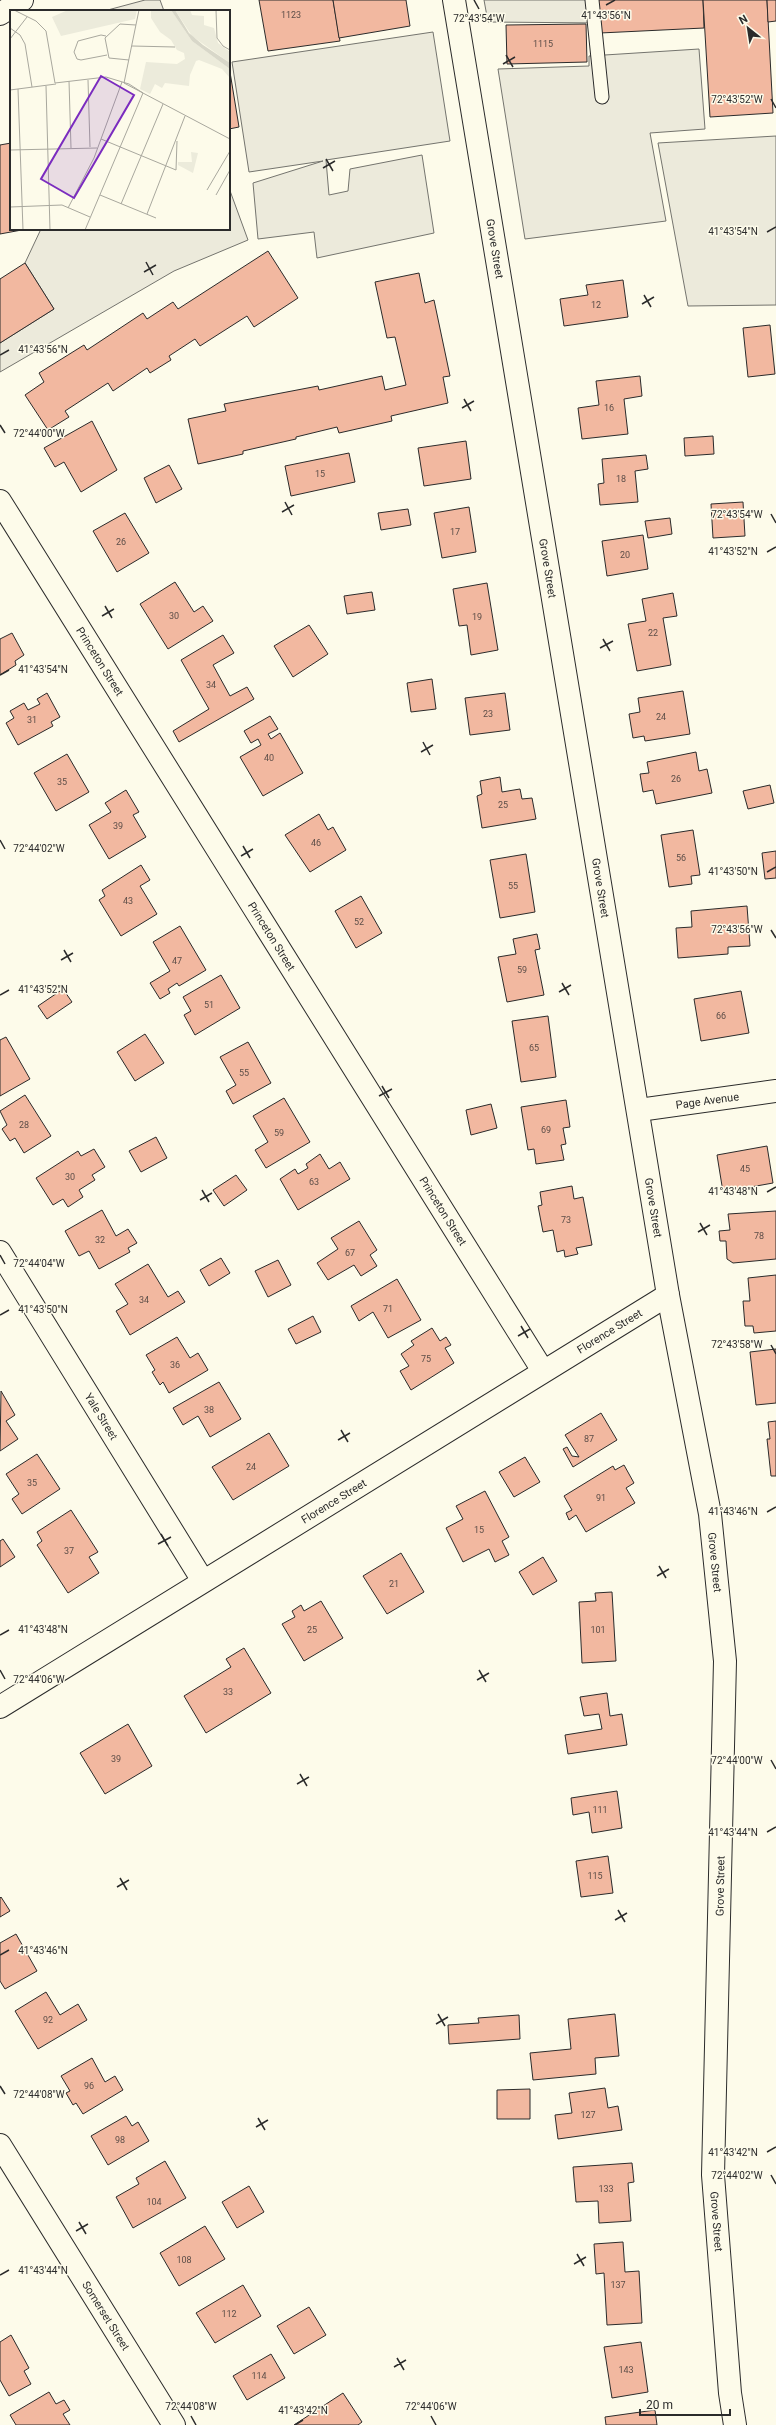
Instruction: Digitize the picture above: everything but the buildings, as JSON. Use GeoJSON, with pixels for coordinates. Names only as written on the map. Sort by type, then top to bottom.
{"type":"FeatureCollection","features":[{"type":"Feature","properties":{"kind":"street"},"geometry":{"type":"LineString","coordinates":[[0,14],[22,0]]}},
{"type":"Feature","properties":{"kind":"street","name":"Grove Street"},"geometry":{"type":"LineString","coordinates":[[454,0],[639,1110],[668,1295],[710,1514],[725,1661],[713,2175],[730,2393],[735,2425]]}},
{"type":"Feature","properties":{"kind":"street","name":"Princeton Street"},"geometry":{"type":"LineString","coordinates":[[0,501],[543,1371]]}},
{"type":"Feature","properties":{"kind":"street","name":"Page Avenue"},"geometry":{"type":"LineString","coordinates":[[639,1110],[776,1091]]}},
{"type":"Feature","properties":{"kind":"street","name":"Yale Street"},"geometry":{"type":"LineString","coordinates":[[0,1252],[203,1581]]}},
{"type":"Feature","properties":{"kind":"street","name":"Florence Street"},"geometry":{"type":"LineString","coordinates":[[0,1707],[668,1295]]}},
{"type":"Feature","properties":{"kind":"street","name":"Somerset Street"},"geometry":{"type":"LineString","coordinates":[[0,2145],[174,2425]]}},
{"type":"Feature","properties":{"kind":"lane"},"geometry":{"type":"LineString","coordinates":[[592,0],[602,97]]}},
{"type":"Feature","properties":{"kind":"shaded area"},"geometry":{"type":"Polygon","coordinates":[[[145,0],[160,0],[164,10],[108,10],[145,0]]]}},
{"type":"Feature","properties":{"kind":"shaded area"},"geometry":{"type":"Polygon","coordinates":[[[484,0],[598,0],[600,23],[488,22],[484,0]]]}},
{"type":"Feature","properties":{"kind":"shaded area"},"geometry":{"type":"Polygon","coordinates":[[[433,32],[450,141],[326,160],[329,195],[348,191],[350,169],[422,155],[434,233],[317,258],[314,232],[258,239],[253,183],[323,161],[249,172],[232,62],[433,32]]]}},
{"type":"Feature","properties":{"kind":"shaded area"},"geometry":{"type":"Polygon","coordinates":[[[699,49],[705,129],[650,133],[666,221],[525,239],[498,69],[589,66],[589,56],[699,49]]]}},
{"type":"Feature","properties":{"kind":"shaded area"},"geometry":{"type":"Polygon","coordinates":[[[776,136],[776,305],[688,306],[658,143],[776,136]]]}},
{"type":"Feature","properties":{"kind":"shaded area"},"geometry":{"type":"Polygon","coordinates":[[[230,191],[248,240],[174,271],[0,372],[0,343],[54,309],[25,263],[41,230],[230,230],[230,191]]]}}]}
